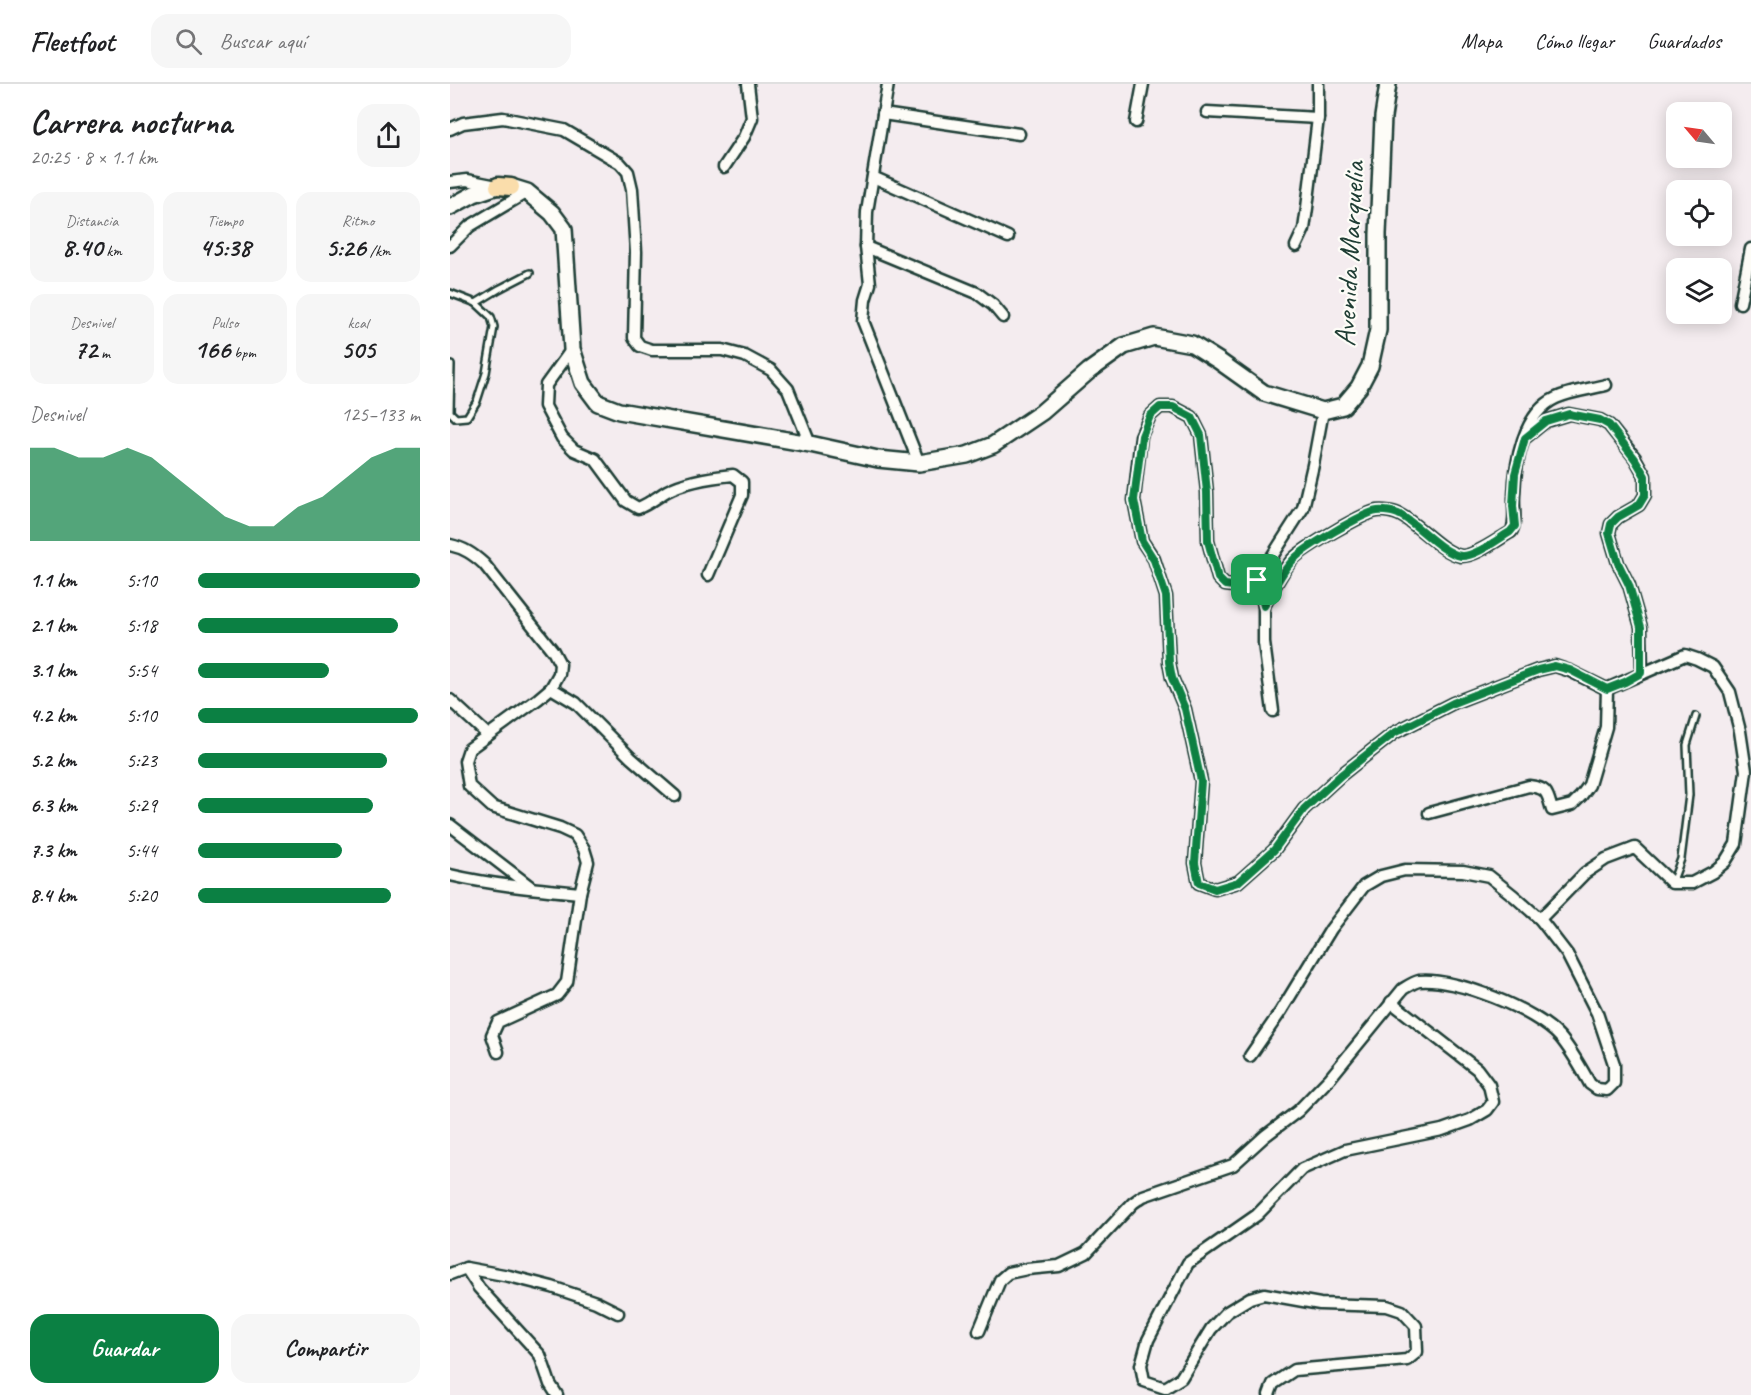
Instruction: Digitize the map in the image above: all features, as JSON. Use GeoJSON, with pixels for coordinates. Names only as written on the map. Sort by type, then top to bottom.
{"type":"FeatureCollection","features":[{"type":"Feature","properties":{"kind":"main road","name":"Avenida Marquelia"},"geometry":{"type":"LineString","coordinates":[[1323,411],[1343,406],[1359,387],[1370,366],[1378,330],[1383,117],[1388,84]]}},
{"type":"Feature","properties":{"kind":"main road"},"geometry":{"type":"LineString","coordinates":[[450,207],[474,194],[512,189],[552,213],[564,229],[572,349],[583,383],[598,403],[619,411],[810,444],[878,459],[919,463],[967,455],[993,445],[1042,412],[1089,371],[1124,346],[1154,337],[1192,344],[1264,393],[1323,411]]}},
{"type":"Feature","properties":{"kind":"street"},"geometry":{"type":"LineString","coordinates":[[724,167],[744,136],[752,118],[748,84]]}},
{"type":"Feature","properties":{"kind":"street"},"geometry":{"type":"LineString","coordinates":[[888,84],[867,212],[866,247],[870,284],[865,300],[863,321],[919,463]]}},
{"type":"Feature","properties":{"kind":"street"},"geometry":{"type":"LineString","coordinates":[[1136,122],[1143,84]]}},
{"type":"Feature","properties":{"kind":"street"},"geometry":{"type":"LineString","coordinates":[[1296,246],[1304,229],[1318,118],[1318,84]]}},
{"type":"Feature","properties":{"kind":"street"},"geometry":{"type":"LineString","coordinates":[[1207,112],[1318,118]]}},
{"type":"Feature","properties":{"kind":"street"},"geometry":{"type":"LineString","coordinates":[[883,114],[1019,134]]}},
{"type":"Feature","properties":{"kind":"street"},"geometry":{"type":"LineString","coordinates":[[450,129],[463,123],[503,118],[554,128],[564,130],[620,163],[628,172],[632,189],[636,252],[634,338],[640,346],[652,350],[722,350],[745,356],[771,370],[788,389],[810,444]]}},
{"type":"Feature","properties":{"kind":"street"},"geometry":{"type":"LineString","coordinates":[[873,177],[1008,237]]}},
{"type":"Feature","properties":{"kind":"street"},"geometry":{"type":"LineString","coordinates":[[450,182],[466,180],[512,189]]}},
{"type":"Feature","properties":{"kind":"street"},"geometry":{"type":"LineString","coordinates":[[450,246],[512,189]]}},
{"type":"Feature","properties":{"kind":"street"},"geometry":{"type":"LineString","coordinates":[[866,247],[977,293],[993,305],[1003,317]]}},
{"type":"Feature","properties":{"kind":"street"},"geometry":{"type":"LineString","coordinates":[[1740,303],[1751,249]]}},
{"type":"Feature","properties":{"kind":"street"},"geometry":{"type":"LineString","coordinates":[[572,349],[546,385],[544,406],[562,438],[574,450],[595,459],[626,501],[638,508],[649,504],[668,491],[709,477],[733,475],[742,482],[742,495],[708,575]]}},
{"type":"Feature","properties":{"kind":"street"},"geometry":{"type":"LineString","coordinates":[[1264,606],[1295,557],[1361,517],[1378,511],[1399,514],[1451,553],[1462,556],[1471,555],[1510,532],[1515,526],[1513,506],[1515,474],[1530,423],[1544,405],[1558,397],[1606,385]]}},
{"type":"Feature","properties":{"kind":"street"},"geometry":{"type":"LineString","coordinates":[[1323,411],[1303,508],[1257,580],[1241,587],[1225,585],[1218,578],[1208,541],[1207,492],[1201,435],[1192,417],[1173,407],[1160,407],[1150,416],[1142,436],[1134,500],[1142,541],[1154,560],[1166,596],[1169,662],[1172,678],[1185,709],[1201,781],[1195,863],[1199,883],[1215,889],[1238,882],[1274,850],[1304,809],[1341,775],[1394,733],[1453,703],[1538,670],[1555,666],[1570,670],[1607,689],[1685,655],[1713,667],[1730,692],[1740,731],[1746,771],[1736,844],[1725,862],[1713,872],[1692,883],[1672,883],[1635,848],[1606,859],[1585,873],[1540,919]]}},
{"type":"Feature","properties":{"kind":"street"},"geometry":{"type":"LineString","coordinates":[[1525,438],[1546,421],[1569,414],[1600,420],[1609,425],[1645,476],[1645,495],[1639,505],[1618,517],[1611,524],[1609,533],[1618,563],[1629,585],[1641,627],[1641,673]]}},
{"type":"Feature","properties":{"kind":"street"},"geometry":{"type":"LineString","coordinates":[[450,545],[462,547],[484,564],[554,651],[560,664],[559,674],[551,688],[469,749],[465,761],[469,786],[492,807],[560,828],[575,835],[585,849],[588,862],[580,893],[567,982],[557,995],[498,1022],[492,1035],[498,1052]]}},
{"type":"Feature","properties":{"kind":"street"},"geometry":{"type":"LineString","coordinates":[[1257,580],[1264,606],[1264,643],[1273,711]]}},
{"type":"Feature","properties":{"kind":"street"},"geometry":{"type":"LineString","coordinates":[[551,688],[576,703],[631,758],[675,796]]}},
{"type":"Feature","properties":{"kind":"street"},"geometry":{"type":"LineString","coordinates":[[1429,813],[1529,786],[1540,787],[1547,792],[1552,810],[1572,805],[1589,785],[1606,727],[1607,689]]}},
{"type":"Feature","properties":{"kind":"street"},"geometry":{"type":"LineString","coordinates":[[450,700],[488,735]]}},
{"type":"Feature","properties":{"kind":"street"},"geometry":{"type":"LineString","coordinates":[[450,825],[533,889]]}},
{"type":"Feature","properties":{"kind":"street"},"geometry":{"type":"LineString","coordinates":[[979,1331],[1000,1280],[1008,1273],[1059,1266],[1086,1253],[1133,1203],[1143,1196],[1233,1165],[1265,1136],[1298,1111],[1330,1078],[1403,989],[1417,981],[1459,986],[1501,999],[1539,1019],[1559,1036],[1590,1084],[1597,1089],[1607,1090],[1614,1083],[1614,1064],[1597,1013],[1567,954],[1540,919],[1514,896],[1488,876],[1463,871],[1405,870],[1381,876],[1364,886],[1331,929],[1293,993],[1250,1056]]}},
{"type":"Feature","properties":{"kind":"street"},"geometry":{"type":"LineString","coordinates":[[450,875],[533,889],[580,893]]}},
{"type":"Feature","properties":{"kind":"street"},"geometry":{"type":"LineString","coordinates":[[1267,1395],[1273,1384],[1294,1370],[1407,1360],[1417,1352],[1416,1326],[1402,1311],[1387,1306],[1320,1304],[1264,1294],[1250,1298],[1227,1312],[1211,1329],[1181,1378],[1165,1388],[1144,1382],[1141,1365],[1148,1340],[1188,1263],[1257,1215],[1302,1169],[1345,1150],[1442,1130],[1487,1110],[1493,1102],[1489,1085],[1478,1069],[1392,1002]]}},
{"type":"Feature","properties":{"kind":"street"},"geometry":{"type":"LineString","coordinates":[[466,1268],[480,1288],[540,1355],[550,1384],[557,1395]]}},
{"type":"Feature","properties":{"kind":"street"},"geometry":{"type":"LineString","coordinates":[[450,1274],[466,1268],[552,1287],[596,1302],[618,1313]]}},
{"type":"Feature","properties":{"kind":"lane"},"geometry":{"type":"LineString","coordinates":[[477,303],[530,273]]}},
{"type":"Feature","properties":{"kind":"lane"},"geometry":{"type":"LineString","coordinates":[[450,293],[477,303],[491,317],[494,327],[486,373],[477,401],[467,417],[456,418],[450,412],[451,364]]}},
{"type":"Feature","properties":{"kind":"lane"},"geometry":{"type":"LineString","coordinates":[[1672,883],[1681,859],[1689,795],[1687,745],[1696,716]]}},
{"type":"Feature","properties":{"kind":"route"},"geometry":{"type":"LineString","coordinates":[[1160,407],[1173,407],[1192,417],[1201,435],[1207,492],[1208,541],[1218,578],[1225,585],[1241,587],[1257,580],[1264,606],[1295,557],[1361,517],[1378,511],[1399,514],[1451,553],[1462,556],[1471,555],[1510,532],[1515,526],[1513,506],[1515,474],[1525,438],[1546,421],[1569,414],[1600,420],[1609,425],[1645,476],[1645,495],[1639,505],[1618,517],[1611,524],[1609,533],[1618,563],[1629,585],[1641,627],[1641,673],[1607,689],[1570,670],[1555,666],[1538,670],[1453,703],[1427,716],[1394,733],[1341,775],[1304,809],[1274,850],[1238,882],[1215,889],[1199,883],[1195,863],[1201,781],[1185,709],[1172,678],[1169,662],[1166,596],[1154,560],[1142,541],[1134,500],[1142,436],[1150,416],[1160,407]]}}]}
